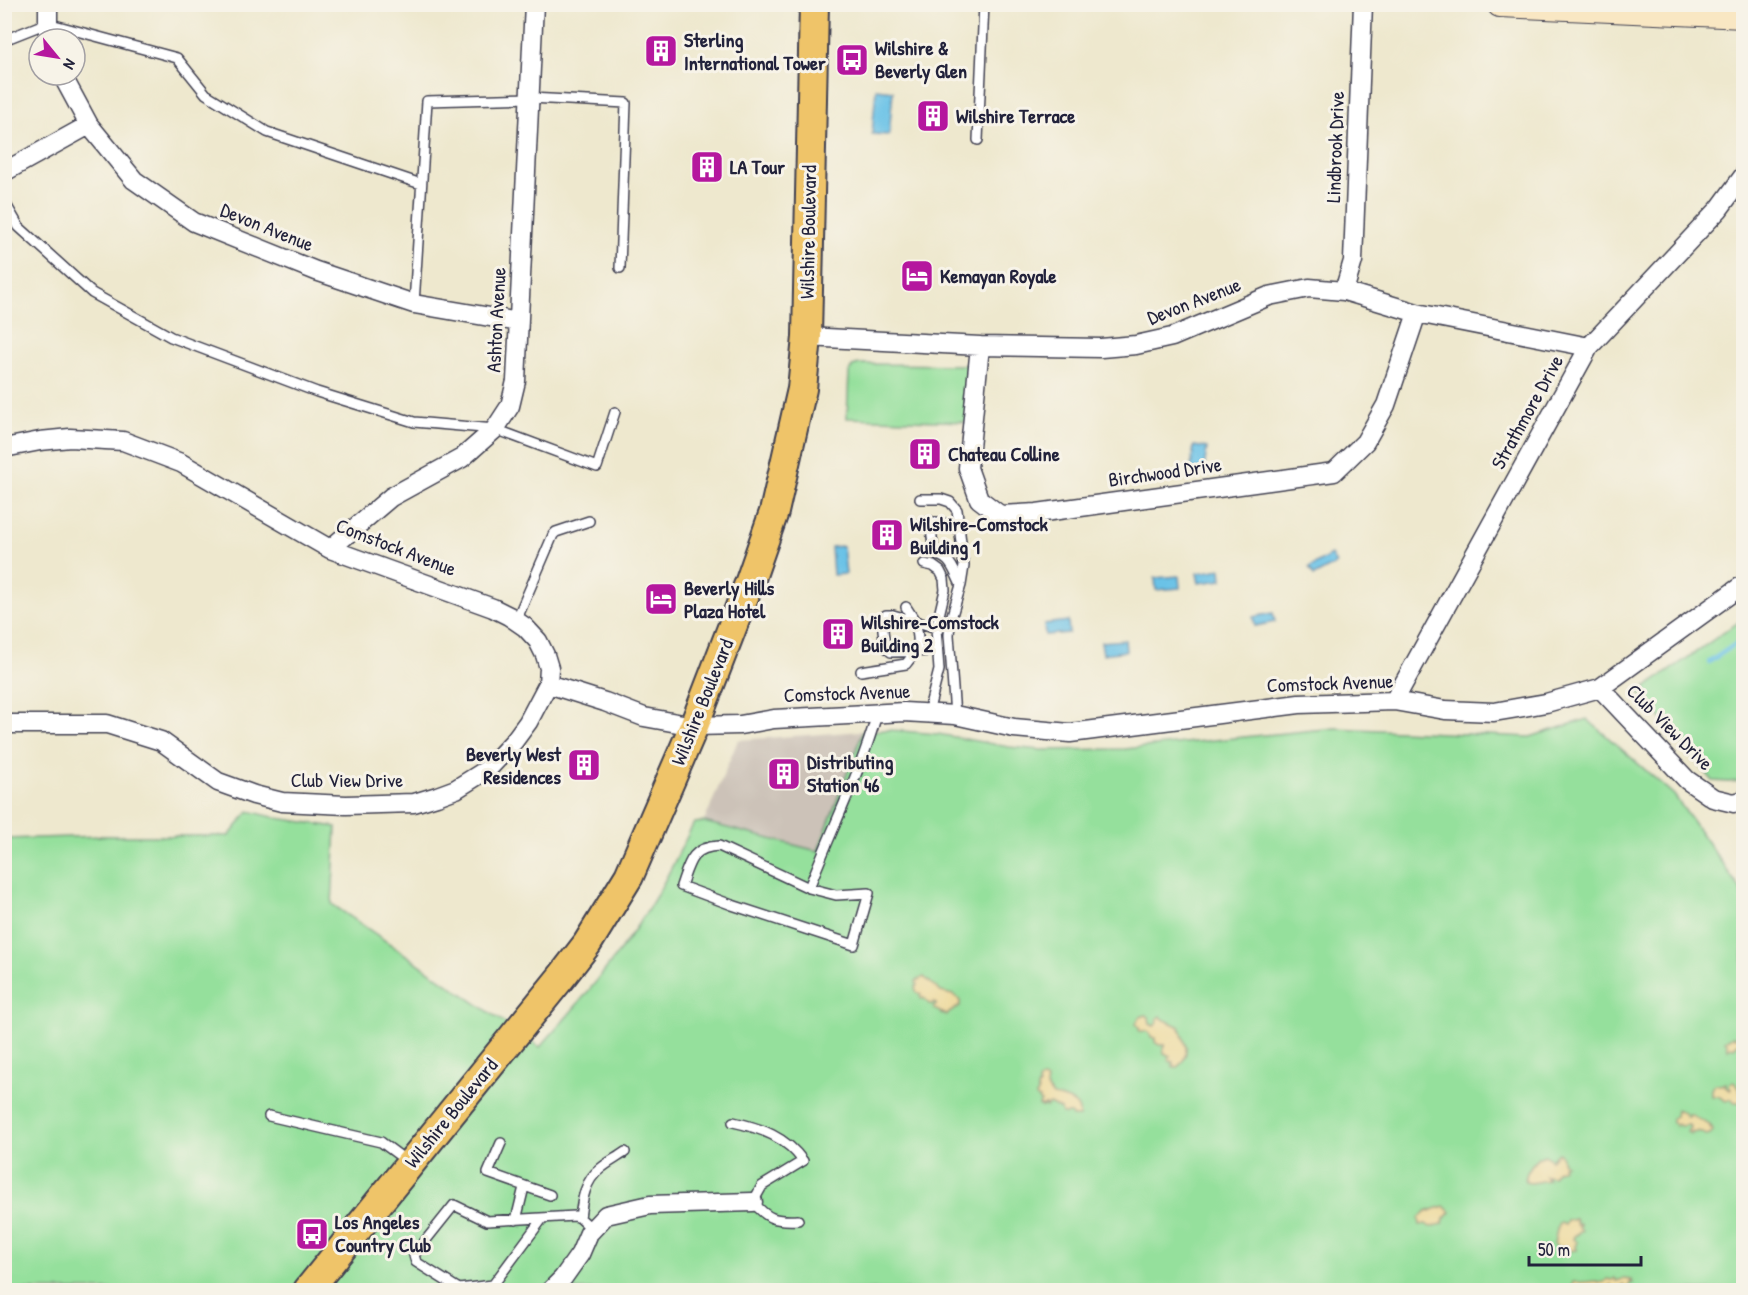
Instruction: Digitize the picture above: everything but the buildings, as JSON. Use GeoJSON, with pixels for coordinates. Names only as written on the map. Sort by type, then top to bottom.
{"type":"FeatureCollection","features":[{"type":"Feature","properties":{"kind":"main road","name":"Wilshire Boulevard"},"geometry":{"type":"LineString","coordinates":[[308,1290],[587,944],[629,876],[694,726],[774,512],[802,389],[807,338],[814,4]]}},
{"type":"Feature","properties":{"kind":"main road"},"geometry":{"type":"LineString","coordinates":[[1500,4],[1743,15]]}},
{"type":"Feature","properties":{"kind":"street"},"geometry":{"type":"LineString","coordinates":[[48,4],[49,27]]}},
{"type":"Feature","properties":{"kind":"street","name":"Ashton Avenue"},"geometry":{"type":"LineString","coordinates":[[330,549],[391,496],[462,458],[495,429],[510,406],[514,389],[519,322],[534,4]]}},
{"type":"Feature","properties":{"kind":"street","name":"Lindbrook Drive"},"geometry":{"type":"LineString","coordinates":[[1344,291],[1353,261],[1363,4]]}},
{"type":"Feature","properties":{"kind":"street","name":"Devon Avenue"},"geometry":{"type":"LineString","coordinates":[[68,87],[89,125],[134,180],[194,222],[316,271],[414,304],[519,322]]}},
{"type":"Feature","properties":{"kind":"street"},"geometry":{"type":"LineString","coordinates":[[4,172],[89,125]]}},
{"type":"Feature","properties":{"kind":"street","name":"Strathmore Drive"},"geometry":{"type":"LineString","coordinates":[[1394,701],[1589,347],[1719,209],[1743,175]]}},
{"type":"Feature","properties":{"kind":"street","name":"Devon Avenue"},"geometry":{"type":"LineString","coordinates":[[807,338],[980,346],[1101,348],[1136,345],[1172,337],[1269,296],[1309,288],[1344,291],[1417,313],[1589,347]]}},
{"type":"Feature","properties":{"kind":"street","name":"Birchwood Drive"},"geometry":{"type":"LineString","coordinates":[[980,346],[968,468],[979,499],[1000,515],[1036,513],[1334,471],[1365,442],[1386,405],[1417,313]]}},
{"type":"Feature","properties":{"kind":"street","name":"Comstock Avenue"},"geometry":{"type":"LineString","coordinates":[[4,448],[70,438],[123,441],[181,463],[330,549],[493,608],[516,621],[538,641],[549,668],[548,684],[644,717],[694,726],[740,725],[774,719],[904,712],[955,716],[1014,728],[1070,733],[1299,704],[1394,701],[1445,710],[1494,712],[1600,688],[1743,584]]}},
{"type":"Feature","properties":{"kind":"street","name":"Club View Drive"},"geometry":{"type":"LineString","coordinates":[[4,724],[107,724],[160,741],[218,782],[282,802],[346,805],[414,803],[456,789],[488,769],[508,749],[528,723],[548,684]]}},
{"type":"Feature","properties":{"kind":"street","name":"Club View Drive"},"geometry":{"type":"LineString","coordinates":[[1600,688],[1687,780],[1713,798],[1734,803],[1743,800]]}},
{"type":"Feature","properties":{"kind":"street"},"geometry":{"type":"LineString","coordinates":[[551,1290],[563,1278],[580,1254],[586,1223],[606,1215],[650,1205],[753,1202]]}},
{"type":"Feature","properties":{"kind":"lane"},"geometry":{"type":"LineString","coordinates":[[978,140],[984,4]]}},
{"type":"Feature","properties":{"kind":"lane"},"geometry":{"type":"LineString","coordinates":[[4,40],[27,35]]}},
{"type":"Feature","properties":{"kind":"lane"},"geometry":{"type":"LineString","coordinates":[[87,39],[177,58],[206,94],[267,132],[421,184]]}},
{"type":"Feature","properties":{"kind":"lane"},"geometry":{"type":"LineString","coordinates":[[414,304],[427,101],[530,98],[626,103],[620,267]]}},
{"type":"Feature","properties":{"kind":"lane"},"geometry":{"type":"LineString","coordinates":[[4,201],[19,227],[92,294],[171,337],[317,392],[414,422],[495,429],[597,467],[615,412]]}},
{"type":"Feature","properties":{"kind":"lane"},"geometry":{"type":"LineString","coordinates":[[920,499],[941,499],[950,502],[957,510],[964,566],[962,585],[950,622],[949,635],[955,716]]}},
{"type":"Feature","properties":{"kind":"lane"},"geometry":{"type":"LineString","coordinates":[[516,621],[553,535],[556,531],[589,521]]}},
{"type":"Feature","properties":{"kind":"lane"},"geometry":{"type":"LineString","coordinates":[[959,530],[950,524],[937,521],[926,522],[930,552],[941,555],[951,562],[962,585]]}},
{"type":"Feature","properties":{"kind":"lane"},"geometry":{"type":"LineString","coordinates":[[924,564],[940,571],[944,579],[945,590],[936,628],[939,670],[928,713]]}},
{"type":"Feature","properties":{"kind":"lane"},"geometry":{"type":"LineString","coordinates":[[945,590],[962,585]]}},
{"type":"Feature","properties":{"kind":"lane"},"geometry":{"type":"LineString","coordinates":[[861,671],[906,664],[917,651],[919,638],[915,621],[906,607]]}},
{"type":"Feature","properties":{"kind":"lane"},"geometry":{"type":"LineString","coordinates":[[937,651],[891,652],[885,646],[882,622],[886,615],[915,621],[949,635]]}},
{"type":"Feature","properties":{"kind":"lane"},"geometry":{"type":"LineString","coordinates":[[809,888],[842,811],[877,714]]}},
{"type":"Feature","properties":{"kind":"lane"},"geometry":{"type":"LineString","coordinates":[[709,846],[719,846],[809,888],[836,895],[869,893],[854,945],[681,886],[690,861],[696,853],[709,846]]}},
{"type":"Feature","properties":{"kind":"lane"},"geometry":{"type":"LineString","coordinates":[[269,1116],[381,1142],[410,1164]]}},
{"type":"Feature","properties":{"kind":"lane"},"geometry":{"type":"LineString","coordinates":[[733,1122],[751,1126],[785,1140],[803,1161],[762,1186],[753,1202],[761,1212],[778,1221],[798,1220]]}},
{"type":"Feature","properties":{"kind":"lane"},"geometry":{"type":"LineString","coordinates":[[501,1143],[488,1173],[550,1195]]}},
{"type":"Feature","properties":{"kind":"lane"},"geometry":{"type":"LineString","coordinates":[[586,1223],[582,1200],[593,1176],[625,1152]]}},
{"type":"Feature","properties":{"kind":"lane"},"geometry":{"type":"LineString","coordinates":[[516,1220],[524,1187]]}},
{"type":"Feature","properties":{"kind":"lane"},"geometry":{"type":"LineString","coordinates":[[542,1219],[493,1285],[459,1289],[416,1262],[414,1255],[454,1205],[487,1221],[575,1216],[586,1223]]}},
{"type":"Feature","properties":{"kind":"shaded area"},"geometry":{"type":"Polygon","coordinates":[[[863,731],[818,852],[704,822],[738,740],[863,731]]]}},
{"type":"Feature","properties":{"kind":"green space"},"geometry":{"type":"Polygon","coordinates":[[[859,364],[971,365],[968,422],[847,418],[849,372],[853,366],[859,364]]]}},
{"type":"Feature","properties":{"kind":"green space"},"geometry":{"type":"Polygon","coordinates":[[[1743,619],[1743,781],[1713,781],[1639,692],[1743,619]]]}},
{"type":"Feature","properties":{"kind":"green space","name":"Los Angeles Country Club"},"geometry":{"type":"Polygon","coordinates":[[[1587,719],[1674,795],[1743,893],[1743,1290],[5,1290],[5,839],[229,836],[249,811],[277,818],[336,827],[332,904],[540,1047],[588,992],[632,934],[658,893],[694,823],[704,822],[818,851],[863,731],[890,730],[938,734],[1009,747],[1041,750],[1125,749],[1335,728],[1530,737],[1587,719]]]}},
{"type":"Feature","properties":{"kind":"sand"},"geometry":{"type":"Polygon","coordinates":[[[924,977],[941,992],[953,995],[960,1000],[960,1006],[946,1015],[934,1009],[936,1003],[929,1004],[920,997],[921,994],[916,992],[916,981],[924,977]]]}},
{"type":"Feature","properties":{"kind":"sand"},"geometry":{"type":"Polygon","coordinates":[[[1146,1015],[1149,1017],[1150,1024],[1154,1026],[1158,1022],[1156,1020],[1161,1016],[1180,1027],[1186,1054],[1177,1067],[1172,1066],[1173,1062],[1168,1058],[1170,1056],[1164,1053],[1165,1045],[1159,1045],[1155,1042],[1155,1038],[1151,1038],[1146,1031],[1139,1031],[1137,1020],[1146,1015]]]}},
{"type":"Feature","properties":{"kind":"sand"},"geometry":{"type":"Polygon","coordinates":[[[1737,1035],[1742,1037],[1743,1043],[1728,1049],[1725,1041],[1737,1035]]]}},
{"type":"Feature","properties":{"kind":"sand"},"geometry":{"type":"Polygon","coordinates":[[[1041,1079],[1047,1080],[1046,1086],[1053,1096],[1075,1104],[1079,1117],[1062,1114],[1061,1110],[1049,1104],[1046,1107],[1039,1105],[1040,1099],[1036,1096],[1038,1082],[1041,1079]]]}},
{"type":"Feature","properties":{"kind":"sand"},"geometry":{"type":"Polygon","coordinates":[[[1732,1082],[1739,1087],[1741,1093],[1743,1092],[1743,1104],[1741,1105],[1740,1102],[1734,1102],[1732,1099],[1726,1101],[1718,1096],[1712,1096],[1715,1084],[1726,1083],[1725,1087],[1730,1090],[1729,1085],[1732,1082]]]}},
{"type":"Feature","properties":{"kind":"sand"},"geometry":{"type":"Polygon","coordinates":[[[1676,1110],[1684,1113],[1686,1117],[1691,1114],[1710,1125],[1713,1131],[1706,1135],[1698,1131],[1694,1133],[1691,1131],[1691,1134],[1687,1132],[1689,1125],[1680,1126],[1678,1124],[1676,1126],[1672,1123],[1672,1118],[1676,1110]]]}},
{"type":"Feature","properties":{"kind":"sand"},"geometry":{"type":"Polygon","coordinates":[[[1558,1153],[1565,1164],[1553,1177],[1545,1176],[1548,1180],[1525,1182],[1534,1162],[1545,1155],[1551,1160],[1558,1153]]]}},
{"type":"Feature","properties":{"kind":"sand"},"geometry":{"type":"Polygon","coordinates":[[[1444,1206],[1450,1212],[1443,1224],[1430,1227],[1426,1224],[1420,1225],[1419,1218],[1426,1212],[1444,1206]]]}},
{"type":"Feature","properties":{"kind":"sand"},"geometry":{"type":"Polygon","coordinates":[[[1575,1219],[1582,1230],[1573,1239],[1577,1242],[1576,1250],[1566,1251],[1563,1247],[1561,1250],[1554,1244],[1558,1225],[1561,1223],[1565,1225],[1567,1221],[1575,1219]]]}},
{"type":"Feature","properties":{"kind":"sand"},"geometry":{"type":"Polygon","coordinates":[[[1615,1278],[1616,1281],[1632,1280],[1633,1283],[1630,1283],[1628,1289],[1624,1290],[1624,1285],[1620,1290],[1615,1290],[1611,1285],[1610,1289],[1606,1290],[1596,1290],[1592,1287],[1590,1290],[1571,1289],[1573,1282],[1597,1281],[1598,1283],[1615,1278]]]}},
{"type":"Feature","properties":{"kind":"water"},"geometry":{"type":"Polygon","coordinates":[[[876,89],[893,91],[889,135],[872,134],[876,89]]]}},
{"type":"Feature","properties":{"kind":"water"},"geometry":{"type":"Polygon","coordinates":[[[1194,446],[1207,448],[1204,469],[1191,468],[1194,446]]]}},
{"type":"Feature","properties":{"kind":"water"},"geometry":{"type":"Polygon","coordinates":[[[843,546],[846,574],[833,575],[831,547],[843,546]]]}},
{"type":"Feature","properties":{"kind":"water"},"geometry":{"type":"Polygon","coordinates":[[[1331,555],[1336,564],[1314,576],[1309,568],[1331,555]]]}},
{"type":"Feature","properties":{"kind":"water"},"geometry":{"type":"Polygon","coordinates":[[[1221,569],[1222,580],[1199,583],[1197,573],[1221,569]]]}},
{"type":"Feature","properties":{"kind":"water"},"geometry":{"type":"Polygon","coordinates":[[[1179,576],[1180,588],[1156,590],[1155,578],[1179,576]]]}},
{"type":"Feature","properties":{"kind":"water"},"geometry":{"type":"Polygon","coordinates":[[[1273,613],[1275,622],[1255,626],[1253,617],[1273,613]]]}},
{"type":"Feature","properties":{"kind":"water"},"geometry":{"type":"Polygon","coordinates":[[[1068,621],[1069,633],[1045,635],[1044,624],[1068,621]]]}},
{"type":"Feature","properties":{"kind":"water"},"geometry":{"type":"Polygon","coordinates":[[[1125,640],[1126,651],[1103,654],[1101,642],[1125,640]]]}},
{"type":"Feature","properties":{"kind":"waterway"},"geometry":{"type":"LineString","coordinates":[[1709,662],[1744,636]]}},
{"type":"Feature","properties":{"kind":"place","name":"Sterling International Tower"},"geometry":{"type":"Point","coordinates":[661,51]}},
{"type":"Feature","properties":{"kind":"place","name":"Wilshire & Beverly Glen"},"geometry":{"type":"Point","coordinates":[852,60]}},
{"type":"Feature","properties":{"kind":"place","name":"Wilshire Terrace"},"geometry":{"type":"Point","coordinates":[933,116]}},
{"type":"Feature","properties":{"kind":"place","name":"LA Tour"},"geometry":{"type":"Point","coordinates":[707,167]}},
{"type":"Feature","properties":{"kind":"place","name":"Kemayan Royale"},"geometry":{"type":"Point","coordinates":[917,276]}},
{"type":"Feature","properties":{"kind":"place","name":"Chateau Colline"},"geometry":{"type":"Point","coordinates":[925,454]}},
{"type":"Feature","properties":{"kind":"place","name":"Wilshire-Comstock Building 1"},"geometry":{"type":"Point","coordinates":[887,535]}},
{"type":"Feature","properties":{"kind":"place","name":"Beverly Hills Plaza Hotel"},"geometry":{"type":"Point","coordinates":[661,599]}},
{"type":"Feature","properties":{"kind":"place","name":"Wilshire-Comstock Building 2"},"geometry":{"type":"Point","coordinates":[838,634]}},
{"type":"Feature","properties":{"kind":"place","name":"Beverly West Residences"},"geometry":{"type":"Point","coordinates":[584,765]}},
{"type":"Feature","properties":{"kind":"place","name":"Distributing Station 46"},"geometry":{"type":"Point","coordinates":[784,774]}},
{"type":"Feature","properties":{"kind":"place","name":"Los Angeles Country Club"},"geometry":{"type":"Point","coordinates":[312,1234]}}]}
